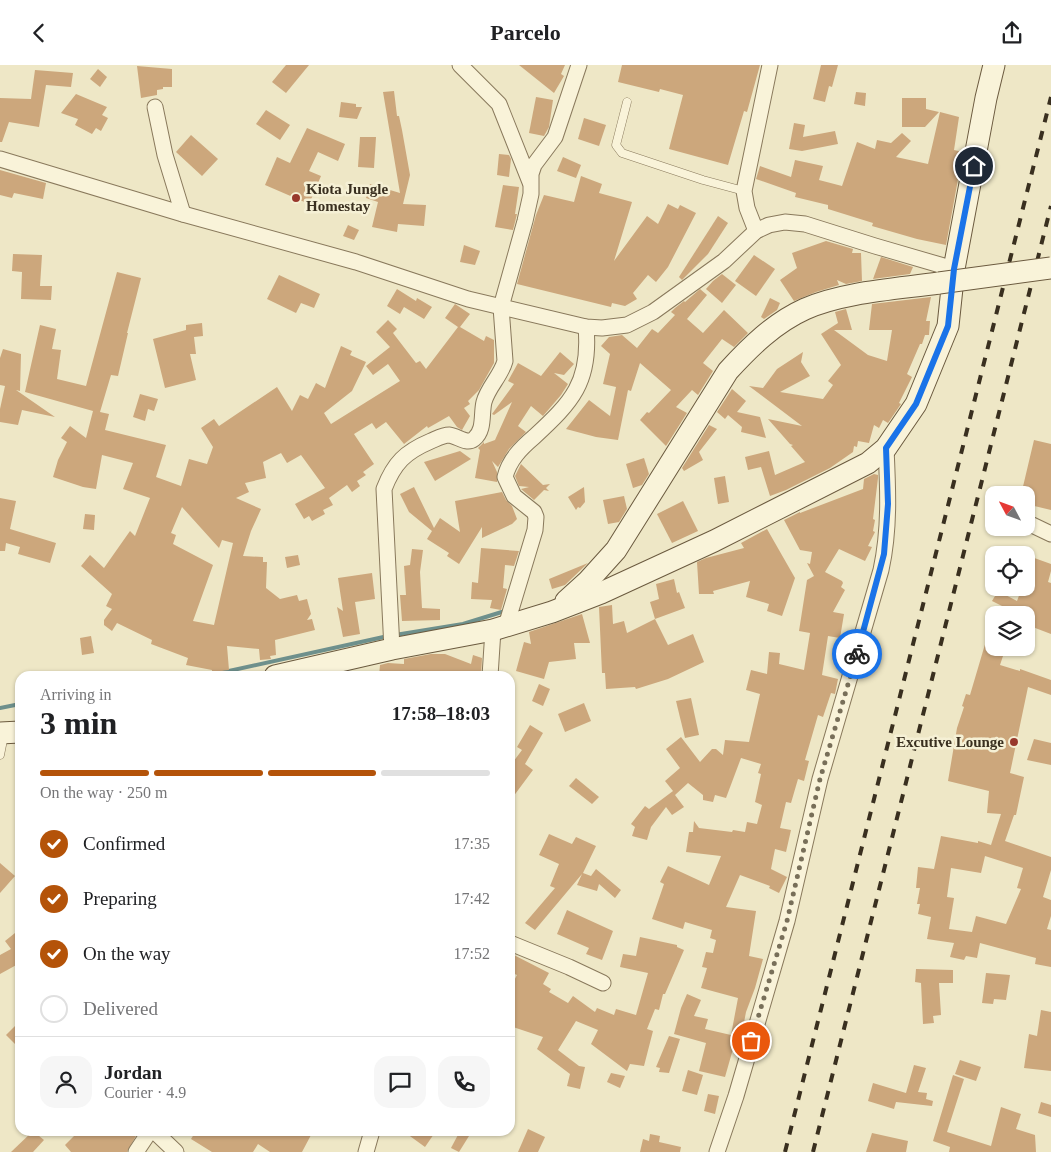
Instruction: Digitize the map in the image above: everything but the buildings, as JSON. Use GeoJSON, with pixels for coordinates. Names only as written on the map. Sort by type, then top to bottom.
{"type":"FeatureCollection","features":[{"type":"Feature","properties":{"kind":"main road"},"geometry":{"type":"LineString","coordinates":[[297,671],[392,649],[500,628],[552,612],[601,593],[714,541],[868,463],[886,448],[916,404],[948,326],[947,276],[994,65]]}},
{"type":"Feature","properties":{"kind":"main road"},"geometry":{"type":"LineString","coordinates":[[552,612],[588,581],[616,550],[728,371],[751,346],[776,326],[804,309],[852,296],[947,276],[1051,268]]}},
{"type":"Feature","properties":{"kind":"street"},"geometry":{"type":"LineString","coordinates":[[392,649],[384,489],[390,473],[405,455],[443,436],[450,435],[468,441],[473,440],[479,434],[486,397],[505,361],[500,307],[531,194],[530,182],[499,104],[460,65]]}},
{"type":"Feature","properties":{"kind":"street"},"geometry":{"type":"LineString","coordinates":[[530,182],[534,165],[555,137],[578,65]]}},
{"type":"Feature","properties":{"kind":"street"},"geometry":{"type":"LineString","coordinates":[[756,231],[747,208],[744,191],[770,65]]}},
{"type":"Feature","properties":{"kind":"street"},"geometry":{"type":"LineString","coordinates":[[154,107],[165,155],[183,214]]}},
{"type":"Feature","properties":{"kind":"street"},"geometry":{"type":"LineString","coordinates":[[0,159],[183,214],[356,262],[468,299],[586,327],[602,329],[627,325],[653,312],[724,261],[756,231],[769,225],[785,222],[805,224],[875,246],[947,276]]}},
{"type":"Feature","properties":{"kind":"street"},"geometry":{"type":"LineString","coordinates":[[491,671],[500,628],[533,538],[536,517],[534,512],[514,495],[505,477],[507,470],[518,453],[572,398],[584,370],[588,349],[586,327]]}},
{"type":"Feature","properties":{"kind":"street"},"geometry":{"type":"LineString","coordinates":[[717,1152],[736,1096],[785,930],[820,779],[881,570],[888,504],[886,448]]}},
{"type":"Feature","properties":{"kind":"street"},"geometry":{"type":"LineString","coordinates":[[1035,526],[1051,534]]}},
{"type":"Feature","properties":{"kind":"street"},"geometry":{"type":"LineString","coordinates":[[515,945],[603,983]]}},
{"type":"Feature","properties":{"kind":"street"},"geometry":{"type":"LineString","coordinates":[[136,1152],[148,1136]]}},
{"type":"Feature","properties":{"kind":"street"},"geometry":{"type":"LineString","coordinates":[[158,1136],[176,1152]]}},
{"type":"Feature","properties":{"kind":"street"},"geometry":{"type":"LineString","coordinates":[[366,1152],[371,1136]]}},
{"type":"Feature","properties":{"kind":"lane"},"geometry":{"type":"LineString","coordinates":[[627,102],[616,145],[622,153],[703,180],[744,191]]}},
{"type":"Feature","properties":{"kind":"lane"},"geometry":{"type":"LineString","coordinates":[[0,755],[8,733]]}},
{"type":"Feature","properties":{"kind":"waterway"},"geometry":{"type":"LineString","coordinates":[[395,635],[463,624],[505,611]]}},
{"type":"Feature","properties":{"kind":"waterway"},"geometry":{"type":"LineString","coordinates":[[229,671],[388,636]]}},
{"type":"Feature","properties":{"kind":"waterway"},"geometry":{"type":"LineString","coordinates":[[0,708],[15,705]]}},
{"type":"Feature","properties":{"kind":"railway"},"geometry":{"type":"LineString","coordinates":[[785,1152],[1051,97]]}},
{"type":"Feature","properties":{"kind":"railway"},"geometry":{"type":"LineString","coordinates":[[813,1152],[1051,206]]}},
{"type":"Feature","properties":{"kind":"way so far"},"geometry":{"type":"LineString","coordinates":[[751,1041],[769,987],[787,921],[820,779],[857,654]]}},
{"type":"Feature","properties":{"kind":"place","name":"Kiota Jungle Homestay"},"geometry":{"type":"Point","coordinates":[296,198]}},
{"type":"Feature","properties":{"kind":"place","name":"Excutive Lounge"},"geometry":{"type":"Point","coordinates":[1014,742]}},
{"type":"Feature","properties":{"kind":"route"},"geometry":{"type":"LineString","coordinates":[[857,654],[884,554],[888,504],[886,448],[916,404],[948,326],[954,269],[974,166]]}}]}
